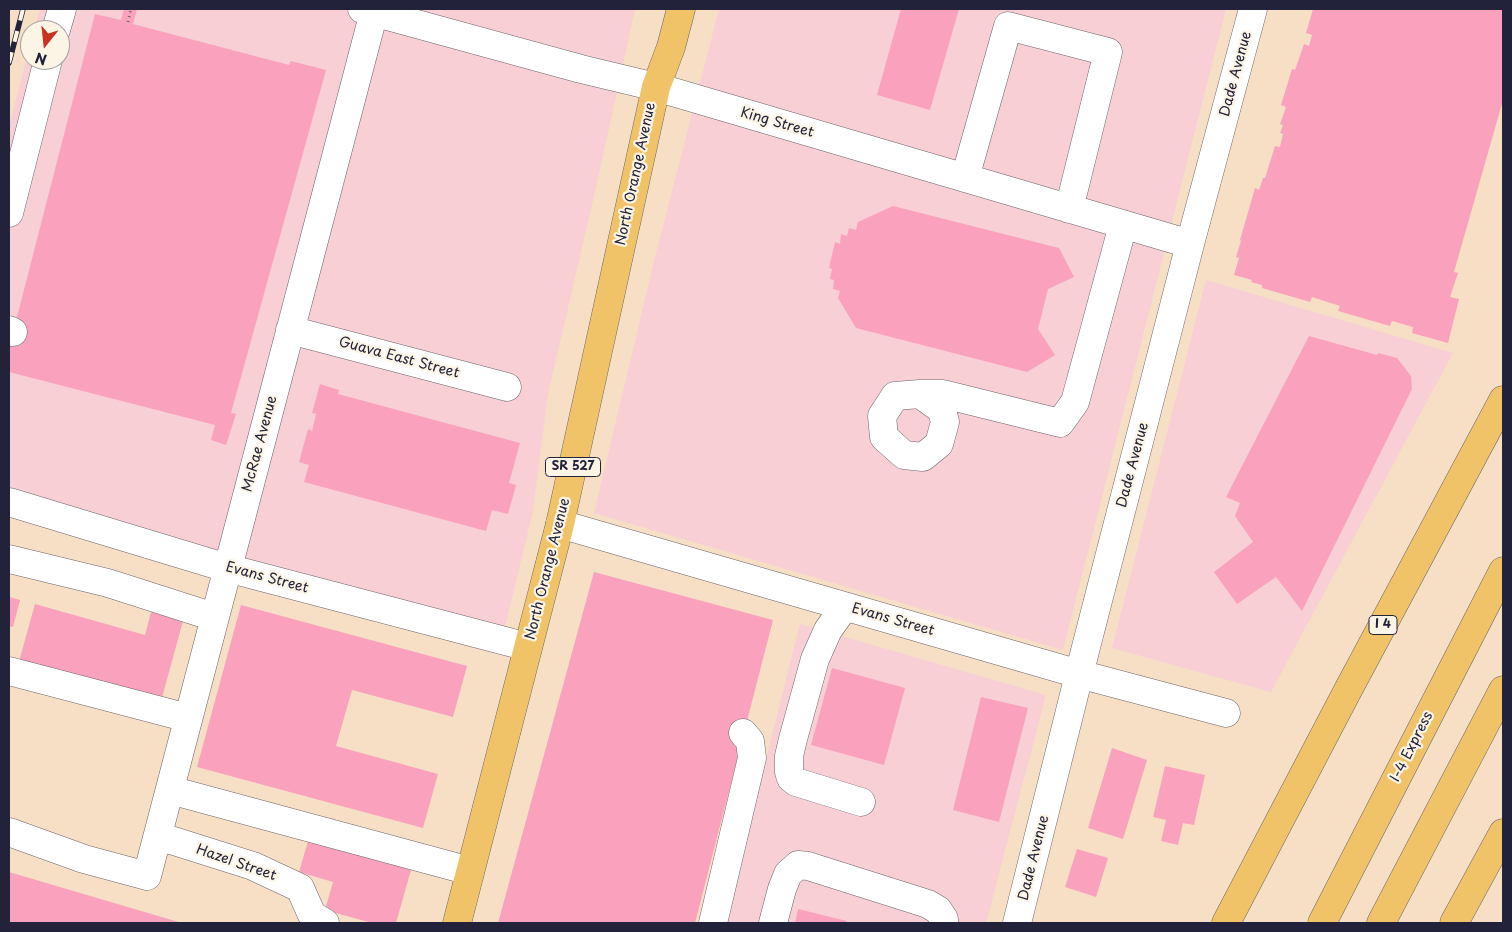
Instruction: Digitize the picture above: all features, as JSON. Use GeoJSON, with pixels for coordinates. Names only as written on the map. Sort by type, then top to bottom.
{"type":"FeatureCollection","features":[{"type":"Feature","properties":{"kind":"main road","name":"North Orange Avenue"},"geometry":{"type":"LineString","coordinates":[[457,923],[560,524],[656,87],[671,47],[681,9]]}},
{"type":"Feature","properties":{"kind":"main road","name":"I 4"},"geometry":{"type":"LineString","coordinates":[[1226,923],[1503,400]]}},
{"type":"Feature","properties":{"kind":"main road","name":"I-4 Express"},"geometry":{"type":"LineString","coordinates":[[1322,923],[1503,571]]}},
{"type":"Feature","properties":{"kind":"main road"},"geometry":{"type":"LineString","coordinates":[[1381,923],[1503,690]]}},
{"type":"Feature","properties":{"kind":"main road"},"geometry":{"type":"LineString","coordinates":[[1454,923],[1503,833]]}},
{"type":"Feature","properties":{"kind":"street","name":"Dade Avenue"},"geometry":{"type":"LineString","coordinates":[[1017,923],[1190,244],[1253,9]]}},
{"type":"Feature","properties":{"kind":"street","name":"King Street"},"geometry":{"type":"LineString","coordinates":[[368,10],[581,69],[656,87],[1190,244]]}},
{"type":"Feature","properties":{"kind":"street","name":"McRae Avenue"},"geometry":{"type":"LineString","coordinates":[[9,832],[84,859],[147,876],[290,330],[368,10]]}},
{"type":"Feature","properties":{"kind":"street"},"geometry":{"type":"LineString","coordinates":[[965,178],[1008,26],[1108,52],[1070,209]]}},
{"type":"Feature","properties":{"kind":"street"},"geometry":{"type":"LineString","coordinates":[[9,213],[45,70]]}},
{"type":"Feature","properties":{"kind":"street"},"geometry":{"type":"LineString","coordinates":[[920,394],[943,394],[1060,423],[1075,402],[1123,225]]}},
{"type":"Feature","properties":{"kind":"street","name":"Guava East Street"},"geometry":{"type":"LineString","coordinates":[[290,330],[507,387]]}},
{"type":"Feature","properties":{"kind":"street","name":"Evans Street"},"geometry":{"type":"LineString","coordinates":[[9,502],[227,568],[528,646]]}},
{"type":"Feature","properties":{"kind":"street","name":"Evans Street"},"geometry":{"type":"LineString","coordinates":[[560,524],[1079,674],[1226,713]]}},
{"type":"Feature","properties":{"kind":"street"},"geometry":{"type":"LineString","coordinates":[[9,559],[108,584],[214,617]]}},
{"type":"Feature","properties":{"kind":"street"},"geometry":{"type":"LineString","coordinates":[[845,606],[828,630],[815,659],[789,756],[789,772],[791,778],[796,782],[861,802]]}},
{"type":"Feature","properties":{"kind":"street"},"geometry":{"type":"LineString","coordinates":[[9,671],[188,718]]}},
{"type":"Feature","properties":{"kind":"street"},"geometry":{"type":"LineString","coordinates":[[713,923],[752,758],[750,741],[743,733]]}},
{"type":"Feature","properties":{"kind":"street"},"geometry":{"type":"LineString","coordinates":[[170,790],[470,872]]}},
{"type":"Feature","properties":{"kind":"street","name":"Hazel Street"},"geometry":{"type":"LineString","coordinates":[[158,836],[253,866],[300,888],[319,919]]}},
{"type":"Feature","properties":{"kind":"street"},"geometry":{"type":"LineString","coordinates":[[773,923],[788,874],[798,865],[808,866],[928,904],[938,910],[944,919],[944,923]]}},
{"type":"Feature","properties":{"kind":"path"},"geometry":{"type":"LineString","coordinates":[[128,22],[131,9]]}},
{"type":"Feature","properties":{"kind":"shaded area"},"geometry":{"type":"Polygon","coordinates":[[[40,9],[635,9],[548,394],[533,511],[504,631],[9,498],[9,126],[24,70],[70,70],[70,20],[37,20],[40,9]]]}},
{"type":"Feature","properties":{"kind":"shaded area"},"geometry":{"type":"Polygon","coordinates":[[[719,9],[1226,9],[1063,650],[594,513],[655,257],[719,9]]]}},
{"type":"Feature","properties":{"kind":"shaded area"},"geometry":{"type":"Polygon","coordinates":[[[1206,280],[1453,353],[1271,692],[1112,648],[1206,280]]]}},
{"type":"Feature","properties":{"kind":"shaded area"},"geometry":{"type":"Polygon","coordinates":[[[800,624],[1046,695],[986,923],[725,923],[800,624]]]}},
{"type":"Feature","properties":{"kind":"building"},"geometry":{"type":"Polygon","coordinates":[[[124,9],[137,9],[133,24],[289,65],[291,61],[326,70],[231,413],[236,414],[226,445],[211,440],[215,425],[9,372],[9,348],[95,14],[121,20],[124,9]]]}},
{"type":"Feature","properties":{"kind":"building"},"geometry":{"type":"Polygon","coordinates":[[[901,9],[959,9],[930,110],[877,95],[901,9]]]}},
{"type":"Feature","properties":{"kind":"building"},"geometry":{"type":"Polygon","coordinates":[[[1313,9],[1503,9],[1503,100],[1454,272],[1458,273],[1450,297],[1459,299],[1448,343],[1412,333],[1413,327],[1392,321],[1390,326],[1338,311],[1340,306],[1312,297],[1310,302],[1262,288],[1262,285],[1251,282],[1252,280],[1234,275],[1239,258],[1236,257],[1240,240],[1255,188],[1259,190],[1263,178],[1265,178],[1275,146],[1280,147],[1283,134],[1280,133],[1283,125],[1280,124],[1286,107],[1281,105],[1292,69],[1295,70],[1304,44],[1309,46],[1312,35],[1306,33],[1313,9]]]}},
{"type":"Feature","properties":{"kind":"building"},"geometry":{"type":"Polygon","coordinates":[[[893,206],[1059,248],[1074,277],[1048,289],[1038,329],[1055,355],[1027,372],[856,328],[838,298],[840,291],[833,289],[834,280],[830,279],[832,269],[829,268],[835,242],[840,244],[841,234],[847,236],[849,228],[856,230],[858,222],[893,206]]]}},
{"type":"Feature","properties":{"kind":"building"},"geometry":{"type":"Polygon","coordinates":[[[1309,336],[1377,355],[1378,353],[1397,358],[1411,376],[1412,389],[1302,611],[1276,577],[1237,604],[1214,572],[1253,542],[1235,516],[1240,503],[1226,497],[1309,336]]]}},
{"type":"Feature","properties":{"kind":"building"},"geometry":{"type":"Polygon","coordinates":[[[320,384],[339,390],[338,394],[520,443],[509,483],[516,485],[508,514],[492,510],[486,531],[304,482],[309,465],[299,462],[308,429],[312,431],[316,414],[312,413],[320,384]]]}},
{"type":"Feature","properties":{"kind":"building"},"geometry":{"type":"Polygon","coordinates":[[[594,572],[773,620],[695,923],[498,923],[594,572]]]}},
{"type":"Feature","properties":{"kind":"building"},"geometry":{"type":"Polygon","coordinates":[[[9,597],[20,600],[13,627],[9,626],[9,597]]]}},
{"type":"Feature","properties":{"kind":"building"},"geometry":{"type":"Polygon","coordinates":[[[35,604],[145,635],[151,612],[183,621],[160,705],[18,665],[35,604]]]}},
{"type":"Feature","properties":{"kind":"building"},"geometry":{"type":"Polygon","coordinates":[[[241,605],[467,666],[453,717],[352,690],[336,746],[438,774],[423,828],[197,767],[241,605]]]}},
{"type":"Feature","properties":{"kind":"building"},"geometry":{"type":"Polygon","coordinates":[[[832,668],[905,688],[884,765],[811,745],[832,668]]]}},
{"type":"Feature","properties":{"kind":"building"},"geometry":{"type":"Polygon","coordinates":[[[981,697],[1028,708],[999,822],[953,810],[981,697]]]}},
{"type":"Feature","properties":{"kind":"building"},"geometry":{"type":"Polygon","coordinates":[[[1112,748],[1147,760],[1123,839],[1088,828],[1112,748]]]}},
{"type":"Feature","properties":{"kind":"building"},"geometry":{"type":"Polygon","coordinates":[[[1165,766],[1205,775],[1194,825],[1183,823],[1178,845],[1161,841],[1166,820],[1153,817],[1165,766]]]}},
{"type":"Feature","properties":{"kind":"building"},"geometry":{"type":"Polygon","coordinates":[[[308,841],[411,870],[396,923],[372,923],[325,910],[333,882],[299,872],[308,841]]]}},
{"type":"Feature","properties":{"kind":"building"},"geometry":{"type":"Polygon","coordinates":[[[1077,849],[1108,858],[1096,897],[1065,887],[1077,849]]]}},
{"type":"Feature","properties":{"kind":"building"},"geometry":{"type":"Polygon","coordinates":[[[9,872],[182,923],[9,923],[9,872]]]}},
{"type":"Feature","properties":{"kind":"building"},"geometry":{"type":"Polygon","coordinates":[[[798,909],[847,921],[846,923],[795,923],[798,909]]]}},
{"type":"Feature","properties":{"kind":"railway"},"geometry":{"type":"LineString","coordinates":[[9,63],[23,9]]}}]}
